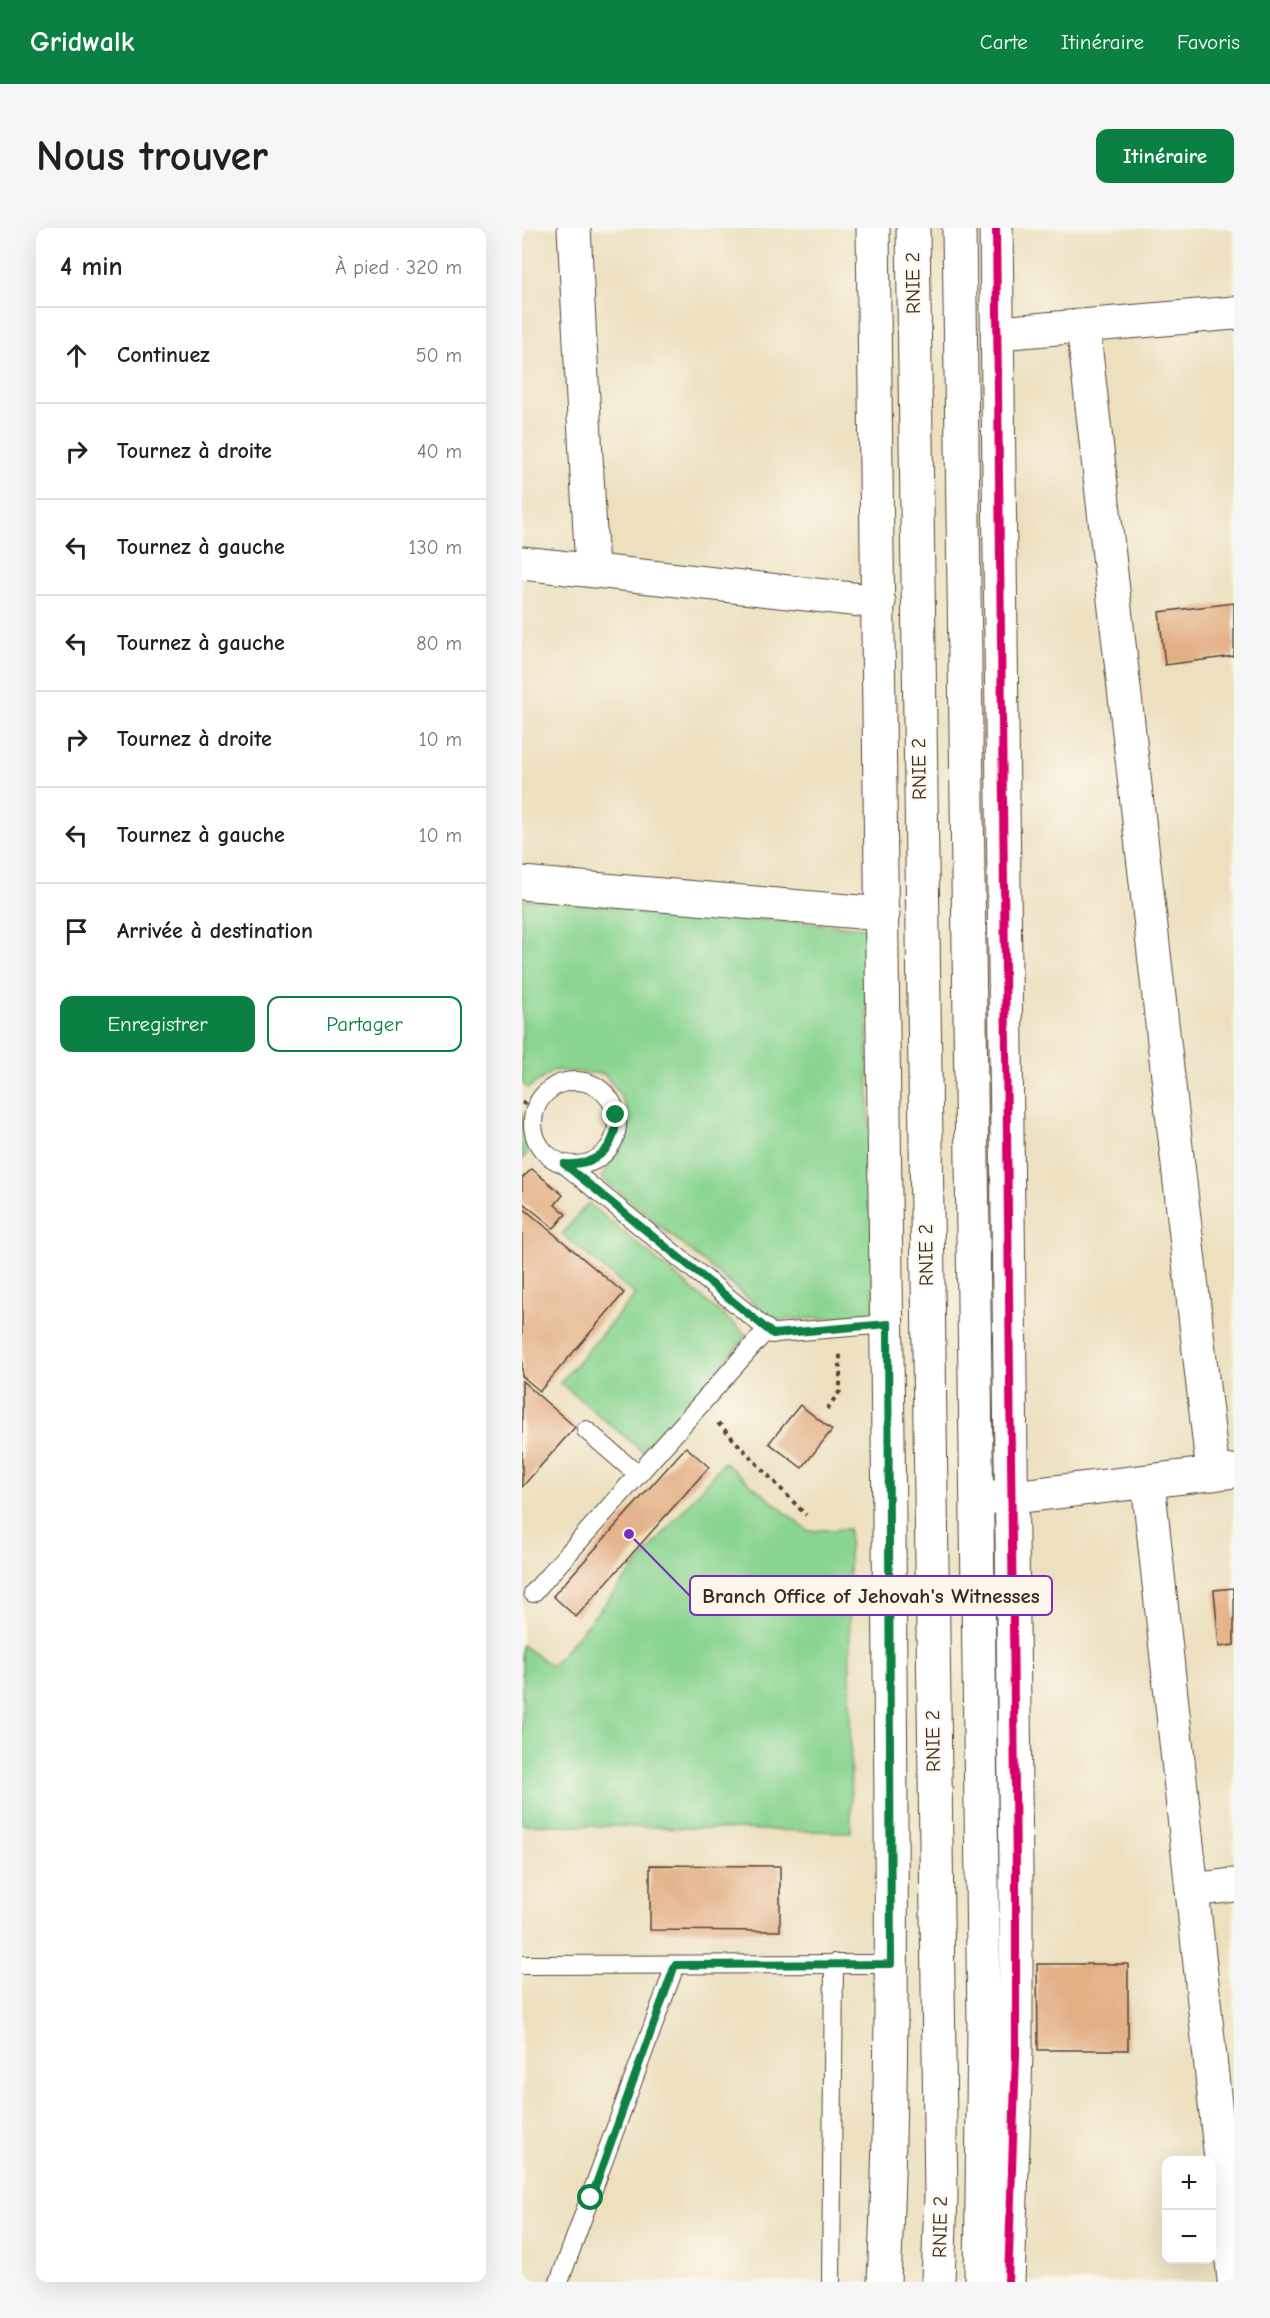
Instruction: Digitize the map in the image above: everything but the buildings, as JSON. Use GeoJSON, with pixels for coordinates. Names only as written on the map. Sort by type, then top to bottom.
{"type":"FeatureCollection","features":[{"type":"Feature","properties":{"kind":"main road"},"geometry":{"type":"LineString","coordinates":[[574,228],[592,570]]}},
{"type":"Feature","properties":{"kind":"main road"},"geometry":{"type":"LineString","coordinates":[[873,228],[888,1324],[891,1964],[888,2183],[884,2282]]}},
{"type":"Feature","properties":{"kind":"main road","name":"RNIE 2"},"geometry":{"type":"LineString","coordinates":[[912,228],[941,2196],[938,2282]]}},
{"type":"Feature","properties":{"kind":"main road"},"geometry":{"type":"LineString","coordinates":[[959,228],[984,2024],[981,2282]]}},
{"type":"Feature","properties":{"kind":"main road"},"geometry":{"type":"LineString","coordinates":[[996,228],[1013,1497],[1016,2055],[1008,2282]]}},
{"type":"Feature","properties":{"kind":"main road"},"geometry":{"type":"LineString","coordinates":[[998,333],[1234,313]]}},
{"type":"Feature","properties":{"kind":"main road"},"geometry":{"type":"LineString","coordinates":[[978,1497],[1013,1497],[1224,1472],[1083,326]]}},
{"type":"Feature","properties":{"kind":"main road"},"geometry":{"type":"LineString","coordinates":[[522,562],[879,602]]}},
{"type":"Feature","properties":{"kind":"main road"},"geometry":{"type":"LineString","coordinates":[[522,883],[883,914]]}},
{"type":"Feature","properties":{"kind":"main road"},"geometry":{"type":"LineString","coordinates":[[1148,1482],[1231,2230],[1234,2280]]}},
{"type":"Feature","properties":{"kind":"main road"},"geometry":{"type":"LineString","coordinates":[[1192,1890],[1234,1885]]}},
{"type":"Feature","properties":{"kind":"lane"},"geometry":{"type":"LineString","coordinates":[[564,1164],[591,1162],[608,1148],[616,1129],[616,1115],[611,1101],[595,1086],[575,1080],[560,1083],[549,1089],[528,1106],[532,1125],[542,1149],[552,1158],[564,1164],[773,1334]]}},
{"type":"Feature","properties":{"kind":"lane"},"geometry":{"type":"LineString","coordinates":[[533,1593],[763,1334],[888,1324]]}},
{"type":"Feature","properties":{"kind":"lane"},"geometry":{"type":"LineString","coordinates":[[586,1430],[638,1475]]}},
{"type":"Feature","properties":{"kind":"lane"},"geometry":{"type":"LineString","coordinates":[[831,2282],[834,1963]]}},
{"type":"Feature","properties":{"kind":"lane"},"geometry":{"type":"LineString","coordinates":[[522,1965],[891,1964]]}},
{"type":"Feature","properties":{"kind":"lane"},"geometry":{"type":"LineString","coordinates":[[560,2282],[675,1965]]}},
{"type":"Feature","properties":{"kind":"path"},"geometry":{"type":"LineString","coordinates":[[827,1409],[840,1391],[840,1328]]}},
{"type":"Feature","properties":{"kind":"path"},"geometry":{"type":"LineString","coordinates":[[700,1405],[806,1515]]}},
{"type":"Feature","properties":{"kind":"green space"},"geometry":{"type":"Polygon","coordinates":[[[522,899],[865,928],[874,1316],[774,1320],[601,1177],[619,1148],[628,1125],[628,1114],[624,1103],[604,1074],[555,1070],[528,1088],[522,1083],[522,899]]]}},
{"type":"Feature","properties":{"kind":"green space"},"geometry":{"type":"Polygon","coordinates":[[[522,1113],[532,1147],[522,1160],[522,1113]]]}},
{"type":"Feature","properties":{"kind":"green space"},"geometry":{"type":"Polygon","coordinates":[[[588,1203],[747,1335],[647,1455],[560,1383],[635,1295],[562,1234],[588,1203]]]}},
{"type":"Feature","properties":{"kind":"green space"},"geometry":{"type":"Polygon","coordinates":[[[724,1462],[808,1531],[849,1529],[851,1832],[522,1824],[522,1645],[552,1666],[724,1462]]]}},
{"type":"Feature","properties":{"kind":"cycle path"},"geometry":{"type":"LineString","coordinates":[[996,228],[1016,1869],[1016,2055],[1008,2282]]}},
{"type":"Feature","properties":{"kind":"place","name":"Branch Office of Jehovah's Witnesses"},"geometry":{"type":"Point","coordinates":[629,1534]}},
{"type":"Feature","properties":{"kind":"route"},"geometry":{"type":"LineString","coordinates":[[591,2198],[675,1965],[891,1964],[888,1324],[773,1334],[564,1164],[577,1165],[591,1162],[603,1154],[612,1142],[616,1129],[616,1115]]}}]}
